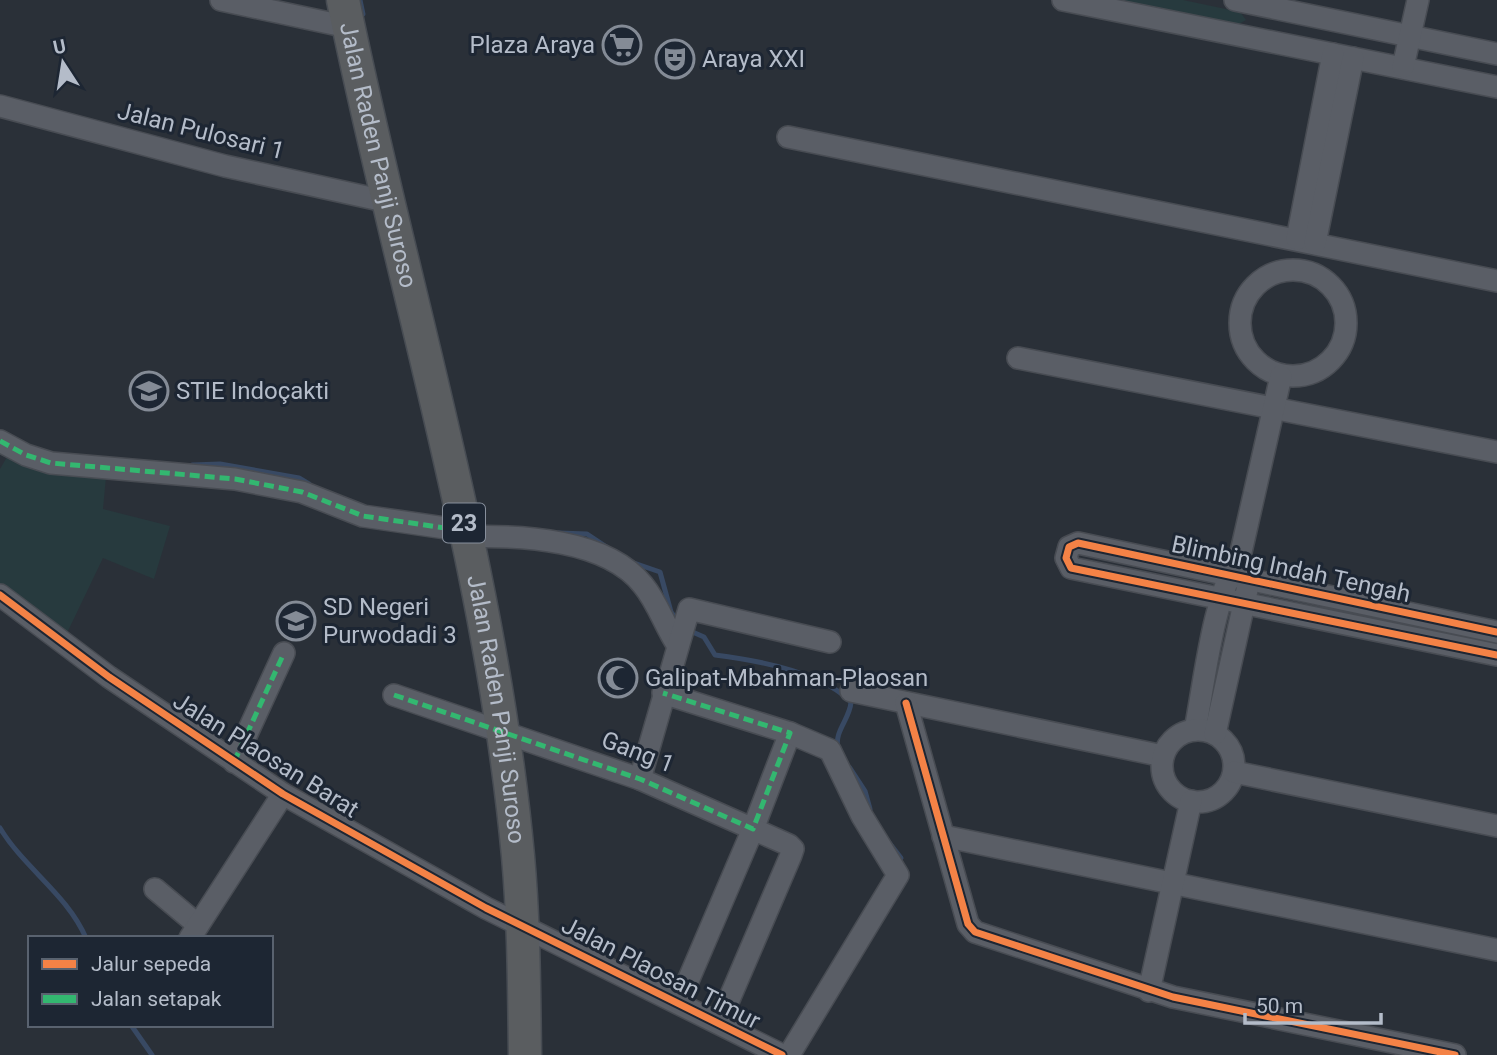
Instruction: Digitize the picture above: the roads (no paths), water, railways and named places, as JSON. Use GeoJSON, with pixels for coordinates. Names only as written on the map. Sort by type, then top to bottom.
{"type":"FeatureCollection","features":[{"type":"Feature","properties":{"kind":"highway","name":"Jalan Raden Panji Suroso"},"geometry":{"type":"LineString","coordinates":[[346,14],[466,534],[501,732],[518,853],[523,927],[525,1055]]}},
{"type":"Feature","properties":{"kind":"street"},"geometry":{"type":"LineString","coordinates":[[221,0],[346,14]]}},
{"type":"Feature","properties":{"kind":"street"},"geometry":{"type":"LineString","coordinates":[[1063,0],[1497,87]]}},
{"type":"Feature","properties":{"kind":"street"},"geometry":{"type":"LineString","coordinates":[[1235,0],[1497,54]]}},
{"type":"Feature","properties":{"kind":"street"},"geometry":{"type":"LineString","coordinates":[[1403,68],[1418,0]]}},
{"type":"Feature","properties":{"kind":"street"},"geometry":{"type":"LineString","coordinates":[[1262,41],[1271,7]]}},
{"type":"Feature","properties":{"kind":"street"},"geometry":{"type":"LineString","coordinates":[[1301,270],[1343,56]]}},
{"type":"Feature","properties":{"kind":"street","name":"Jalan Pulosari 1"},"geometry":{"type":"LineString","coordinates":[[0,106],[225,166],[389,202]]}},
{"type":"Feature","properties":{"kind":"street"},"geometry":{"type":"LineString","coordinates":[[788,137],[1497,281]]}},
{"type":"Feature","properties":{"kind":"street"},"geometry":{"type":"LineString","coordinates":[[1301,270],[1319,276],[1333,288],[1343,304],[1347,322],[1344,340],[1335,357],[1321,369],[1304,376],[1281,376],[1263,368],[1246,351],[1239,328],[1242,304],[1256,284],[1277,272],[1301,270]]}},
{"type":"Feature","properties":{"kind":"street"},"geometry":{"type":"LineString","coordinates":[[1018,358],[1497,452]]}},
{"type":"Feature","properties":{"kind":"street"},"geometry":{"type":"LineString","coordinates":[[1205,732],[1221,599],[1227,575],[1241,552],[1281,376]]}},
{"type":"Feature","properties":{"kind":"street"},"geometry":{"type":"LineString","coordinates":[[0,441],[26,455],[51,463],[235,480],[302,492],[363,516],[466,534],[555,542],[604,558],[643,584],[680,634]]}},
{"type":"Feature","properties":{"kind":"street","name":"Blimbing Indah Tengah"},"geometry":{"type":"LineString","coordinates":[[1497,632],[1078,543],[1068,549],[1066,561],[1070,568],[1497,655]]}},
{"type":"Feature","properties":{"kind":"street"},"geometry":{"type":"LineString","coordinates":[[1205,732],[1250,580],[1241,552]]}},
{"type":"Feature","properties":{"kind":"street","name":"Jalan Plaosan Barat"},"geometry":{"type":"LineString","coordinates":[[0,595],[109,677],[283,794],[523,927]]}},
{"type":"Feature","properties":{"kind":"street"},"geometry":{"type":"LineString","coordinates":[[640,779],[680,634],[692,608],[830,642]]}},
{"type":"Feature","properties":{"kind":"street"},"geometry":{"type":"LineString","coordinates":[[234,762],[284,653]]}},
{"type":"Feature","properties":{"kind":"street"},"geometry":{"type":"LineString","coordinates":[[851,691],[1163,756]]}},
{"type":"Feature","properties":{"kind":"street"},"geometry":{"type":"LineString","coordinates":[[663,693],[790,733],[828,748],[862,816],[897,872],[897,879],[789,1055]]}},
{"type":"Feature","properties":{"kind":"street","name":"Gang 1"},"geometry":{"type":"LineString","coordinates":[[394,695],[640,779],[791,846],[793,851],[719,1023]]}},
{"type":"Feature","properties":{"kind":"street"},"geometry":{"type":"LineString","coordinates":[[906,703],[972,930],[1149,991],[1455,1055]]}},
{"type":"Feature","properties":{"kind":"street"},"geometry":{"type":"LineString","coordinates":[[1205,732],[1230,749],[1234,772],[1223,792],[1213,799],[1191,801],[1171,790],[1165,780],[1163,756],[1173,740],[1205,732]]}},
{"type":"Feature","properties":{"kind":"street"},"geometry":{"type":"LineString","coordinates":[[679,1002],[753,829],[790,733]]}},
{"type":"Feature","properties":{"kind":"street"},"geometry":{"type":"LineString","coordinates":[[1234,772],[1497,826]]}},
{"type":"Feature","properties":{"kind":"street"},"geometry":{"type":"LineString","coordinates":[[155,889],[194,931],[283,794]]}},
{"type":"Feature","properties":{"kind":"street"},"geometry":{"type":"LineString","coordinates":[[1149,991],[1191,801]]}},
{"type":"Feature","properties":{"kind":"street"},"geometry":{"type":"LineString","coordinates":[[943,836],[1497,950]]}},
{"type":"Feature","properties":{"kind":"street","name":"Jalan Plaosan Timur"},"geometry":{"type":"LineString","coordinates":[[523,927],[782,1055]]}},
{"type":"Feature","properties":{"kind":"waterway"},"geometry":{"type":"LineString","coordinates":[[360,0],[363,14]]}},
{"type":"Feature","properties":{"kind":"waterway"},"geometry":{"type":"LineString","coordinates":[[192,465],[220,464],[299,478],[309,484]]}},
{"type":"Feature","properties":{"kind":"waterway"},"geometry":{"type":"LineString","coordinates":[[559,533],[587,534],[608,548]]}},
{"type":"Feature","properties":{"kind":"waterway"},"geometry":{"type":"LineString","coordinates":[[631,562],[660,572],[671,612],[678,622]]}},
{"type":"Feature","properties":{"kind":"waterway"},"geometry":{"type":"LineString","coordinates":[[688,630],[704,637],[715,655],[749,660],[806,675],[851,702],[838,736],[838,748]]}},
{"type":"Feature","properties":{"kind":"waterway"},"geometry":{"type":"LineString","coordinates":[[850,768],[865,791],[870,809]]}},
{"type":"Feature","properties":{"kind":"waterway"},"geometry":{"type":"LineString","coordinates":[[0,828],[21,856],[57,894],[85,936]]}},
{"type":"Feature","properties":{"kind":"waterway"},"geometry":{"type":"LineString","coordinates":[[884,836],[901,858]]}},
{"type":"Feature","properties":{"kind":"waterway"},"geometry":{"type":"LineString","coordinates":[[132,1027],[152,1055]]}},
{"type":"Feature","properties":{"kind":"place","name":"Plaza Araya"},"geometry":{"type":"Point","coordinates":[622,45]}},
{"type":"Feature","properties":{"kind":"place","name":"Araya XXI"},"geometry":{"type":"Point","coordinates":[675,59]}},
{"type":"Feature","properties":{"kind":"place","name":"STIE Indoçakti"},"geometry":{"type":"Point","coordinates":[149,391]}},
{"type":"Feature","properties":{"kind":"place","name":"SD Negeri Purwodadi 3"},"geometry":{"type":"Point","coordinates":[296,621]}},
{"type":"Feature","properties":{"kind":"place","name":"Galipat-Mbahman-Plaosan"},"geometry":{"type":"Point","coordinates":[618,678]}}]}
